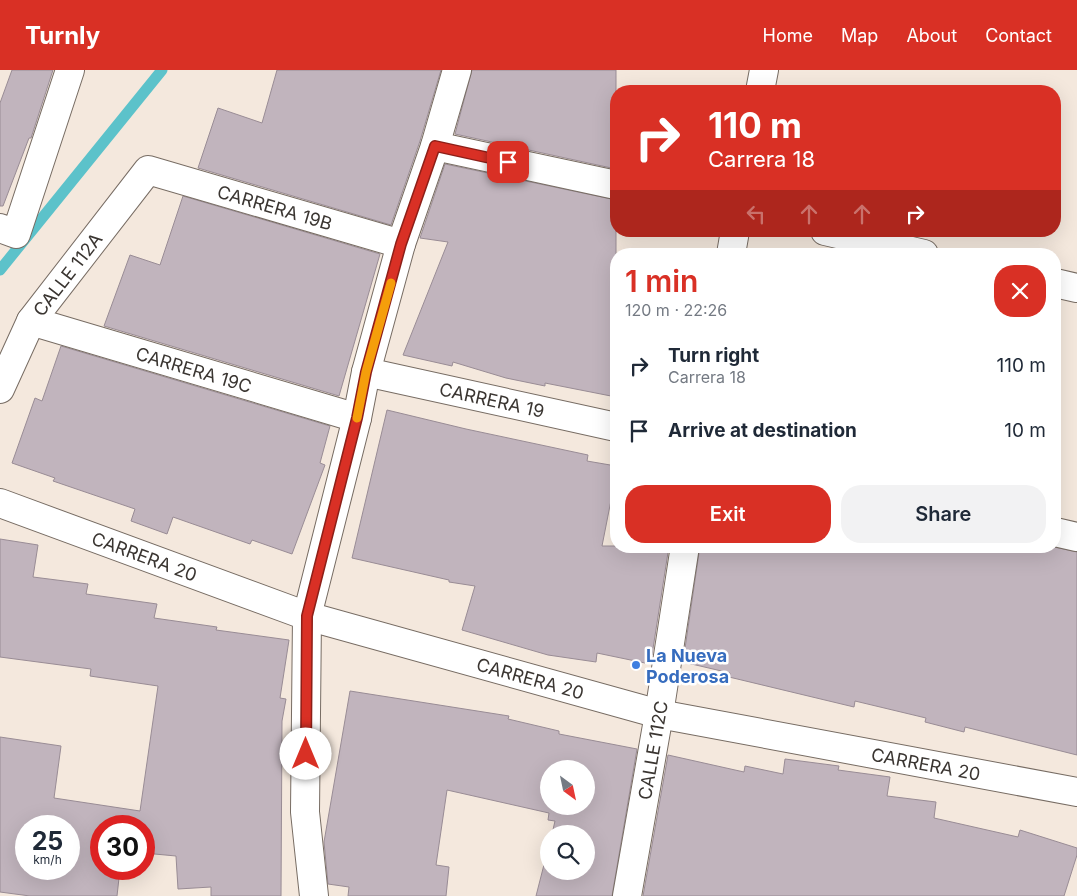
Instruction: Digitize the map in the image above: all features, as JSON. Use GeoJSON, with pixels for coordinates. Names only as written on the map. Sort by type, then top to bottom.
{"type":"FeatureCollection","features":[{"type":"Feature","properties":{"kind":"street"},"geometry":{"type":"LineString","coordinates":[[8,231],[70,70]]}},
{"type":"Feature","properties":{"kind":"street"},"geometry":{"type":"LineString","coordinates":[[761,85],[764,70]]}},
{"type":"Feature","properties":{"kind":"street"},"geometry":{"type":"LineString","coordinates":[[314,896],[306,812],[307,616],[357,418],[366,372],[401,244],[435,146],[455,71]]}},
{"type":"Feature","properties":{"kind":"street"},"geometry":{"type":"LineString","coordinates":[[435,146],[610,184]]}},
{"type":"Feature","properties":{"kind":"street","name":"CARRERA 19B"},"geometry":{"type":"LineString","coordinates":[[148,170],[401,244]]}},
{"type":"Feature","properties":{"kind":"street","name":"CALLE 112A"},"geometry":{"type":"LineString","coordinates":[[0,388],[31,321],[148,170]]}},
{"type":"Feature","properties":{"kind":"street"},"geometry":{"type":"LineString","coordinates":[[851,237],[898,248]]}},
{"type":"Feature","properties":{"kind":"street"},"geometry":{"type":"LineString","coordinates":[[1061,284],[1077,288]]}},
{"type":"Feature","properties":{"kind":"street","name":"CARRERA 19C"},"geometry":{"type":"LineString","coordinates":[[31,321],[357,418]]}},
{"type":"Feature","properties":{"kind":"street","name":"CARRERA 19"},"geometry":{"type":"LineString","coordinates":[[366,372],[610,426]]}},
{"type":"Feature","properties":{"kind":"street","name":"CARRERA 20"},"geometry":{"type":"LineString","coordinates":[[0,503],[307,616],[659,714],[1077,792]]}},
{"type":"Feature","properties":{"kind":"street"},"geometry":{"type":"LineString","coordinates":[[1061,533],[1077,537]]}},
{"type":"Feature","properties":{"kind":"street","name":"CALLE 112C"},"geometry":{"type":"LineString","coordinates":[[627,896],[659,714],[684,553]]}},
{"type":"Feature","properties":{"kind":"building"},"geometry":{"type":"Polygon","coordinates":[[[12,70],[53,70],[31,138],[29,138],[3,206],[0,206],[0,103],[12,70]]]}},
{"type":"Feature","properties":{"kind":"building"},"geometry":{"type":"Polygon","coordinates":[[[277,70],[441,70],[420,141],[391,225],[198,168],[218,108],[262,123],[277,70]]]}},
{"type":"Feature","properties":{"kind":"building"},"geometry":{"type":"Polygon","coordinates":[[[472,70],[616,70],[616,85],[610,85],[610,168],[455,134],[472,70]]]}},
{"type":"Feature","properties":{"kind":"building"},"geometry":{"type":"Polygon","coordinates":[[[445,164],[610,199],[610,237],[616,237],[616,248],[610,248],[610,396],[545,383],[545,386],[506,378],[453,362],[452,366],[403,355],[448,242],[420,238],[445,164]]]}},
{"type":"Feature","properties":{"kind":"building"},"geometry":{"type":"Polygon","coordinates":[[[183,196],[380,254],[339,396],[104,326],[130,255],[160,265],[183,196]]]}},
{"type":"Feature","properties":{"kind":"building"},"geometry":{"type":"Polygon","coordinates":[[[61,346],[330,426],[320,463],[325,465],[292,554],[252,540],[250,544],[173,517],[167,534],[131,521],[135,509],[53,481],[55,478],[12,463],[35,398],[42,401],[61,346]]]}},
{"type":"Feature","properties":{"kind":"building"},"geometry":{"type":"Polygon","coordinates":[[[387,410],[588,455],[587,461],[610,465],[610,505],[602,546],[610,546],[610,553],[668,553],[652,655],[647,654],[645,663],[597,653],[596,662],[548,655],[462,630],[475,586],[449,582],[449,580],[352,558],[387,410]]]}},
{"type":"Feature","properties":{"kind":"building"},"geometry":{"type":"Polygon","coordinates":[[[0,539],[38,545],[33,577],[88,584],[86,594],[157,604],[154,618],[217,627],[216,630],[289,640],[280,698],[286,699],[282,721],[281,896],[211,896],[211,887],[178,889],[176,856],[155,854],[155,815],[90,815],[90,880],[119,880],[117,896],[30,896],[0,892],[0,737],[61,746],[54,798],[140,811],[158,686],[90,676],[91,669],[0,657],[0,539]]]}},
{"type":"Feature","properties":{"kind":"building"},"geometry":{"type":"Polygon","coordinates":[[[1061,548],[1077,552],[1077,755],[965,727],[964,732],[925,722],[926,718],[855,701],[854,707],[729,677],[730,673],[683,662],[699,553],[1061,553],[1061,548]]]}},
{"type":"Feature","properties":{"kind":"building"},"geometry":{"type":"Polygon","coordinates":[[[350,691],[509,716],[508,719],[559,731],[559,734],[637,749],[612,896],[536,896],[540,880],[595,880],[595,825],[554,825],[555,821],[548,820],[549,815],[595,815],[595,760],[540,760],[540,811],[447,790],[436,865],[449,867],[446,896],[348,896],[349,887],[328,884],[324,842],[350,691]]]}},
{"type":"Feature","properties":{"kind":"building"},"geometry":{"type":"Polygon","coordinates":[[[668,755],[744,772],[745,766],[783,774],[785,759],[839,766],[838,770],[890,777],[887,796],[936,802],[934,818],[1018,837],[1020,830],[1077,848],[1077,855],[1064,896],[643,896],[668,755]]]}},
{"type":"Feature","properties":{"kind":"waterway"},"geometry":{"type":"LineString","coordinates":[[0,270],[162,70]]}},
{"type":"Feature","properties":{"kind":"slow traffic"},"geometry":{"type":"LineString","coordinates":[[357,418],[366,372],[391,283]]}},
{"type":"Feature","properties":{"kind":"place","name":"La Nueva Poderosa"},"geometry":{"type":"Point","coordinates":[636,665]}},
{"type":"Feature","properties":{"kind":"route"},"geometry":{"type":"LineString","coordinates":[[306,754],[307,616],[357,418],[366,372],[401,244],[435,146],[508,162]]}}]}
